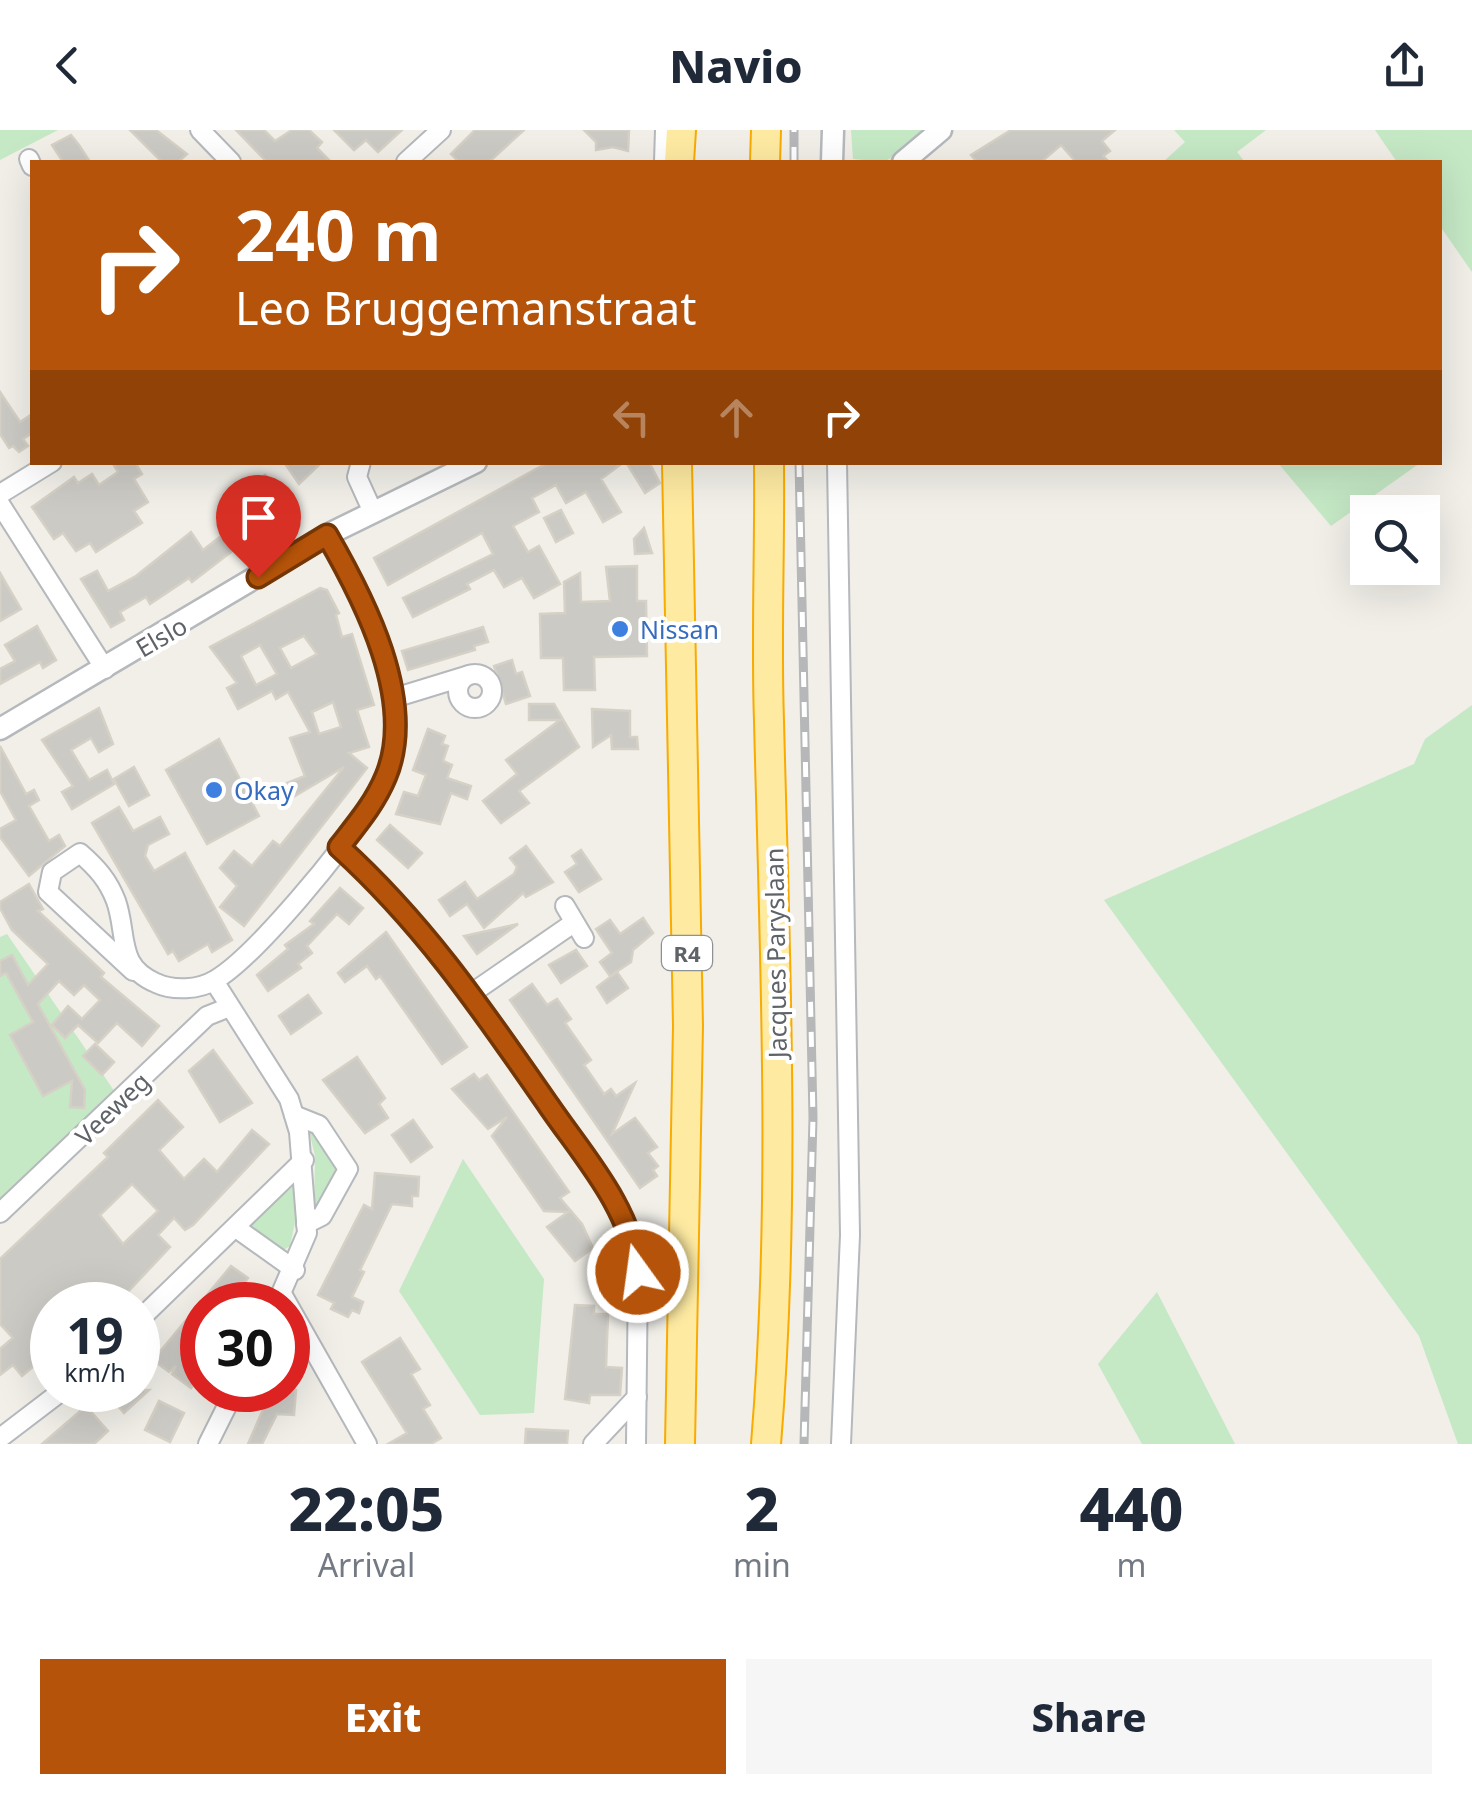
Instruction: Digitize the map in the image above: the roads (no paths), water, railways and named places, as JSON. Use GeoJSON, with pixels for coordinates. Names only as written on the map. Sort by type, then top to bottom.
{"type":"FeatureCollection","features":[{"type":"Feature","properties":{"kind":"highway"},"geometry":{"type":"LineString","coordinates":[[680,160],[681,130]]}},
{"type":"Feature","properties":{"kind":"highway"},"geometry":{"type":"LineString","coordinates":[[766,130],[766,160]]}},
{"type":"Feature","properties":{"kind":"highway","name":"R4"},"geometry":{"type":"LineString","coordinates":[[677,465],[688,1026],[680,1444]]}},
{"type":"Feature","properties":{"kind":"highway","name":"Jacques Paryslaan"},"geometry":{"type":"LineString","coordinates":[[766,1444],[775,1284],[777,1047],[768,717],[769,465]]}},
{"type":"Feature","properties":{"kind":"street"},"geometry":{"type":"LineString","coordinates":[[200,130],[229,160]]}},
{"type":"Feature","properties":{"kind":"street"},"geometry":{"type":"LineString","coordinates":[[408,160],[441,130]]}},
{"type":"Feature","properties":{"kind":"street"},"geometry":{"type":"LineString","coordinates":[[664,160],[666,130]]}},
{"type":"Feature","properties":{"kind":"street"},"geometry":{"type":"LineString","coordinates":[[832,160],[833,130]]}},
{"type":"Feature","properties":{"kind":"street"},"geometry":{"type":"LineString","coordinates":[[905,160],[941,130]]}},
{"type":"Feature","properties":{"kind":"street"},"geometry":{"type":"LineString","coordinates":[[0,494],[47,465]]}},
{"type":"Feature","properties":{"kind":"street"},"geometry":{"type":"LineString","coordinates":[[360,465],[358,476],[372,510]]}},
{"type":"Feature","properties":{"kind":"street","name":"Elslo"},"geometry":{"type":"LineString","coordinates":[[0,729],[327,535],[470,465]]}},
{"type":"Feature","properties":{"kind":"street"},"geometry":{"type":"LineString","coordinates":[[837,465],[850,1235],[841,1444]]}},
{"type":"Feature","properties":{"kind":"street"},"geometry":{"type":"LineString","coordinates":[[0,504],[106,669]]}},
{"type":"Feature","properties":{"kind":"street"},"geometry":{"type":"LineString","coordinates":[[133,971],[122,943],[118,905],[103,874],[80,854],[52,872],[48,892],[133,971],[160,986],[192,988],[214,981],[257,946],[370,807],[386,775],[396,736],[394,698],[362,597],[327,535]]}},
{"type":"Feature","properties":{"kind":"street"},"geometry":{"type":"LineString","coordinates":[[394,698],[469,675]]}},
{"type":"Feature","properties":{"kind":"street"},"geometry":{"type":"LineString","coordinates":[[339,847],[406,910],[472,993],[616,1204],[635,1243],[640,1312],[636,1444]]}},
{"type":"Feature","properties":{"kind":"street"},"geometry":{"type":"LineString","coordinates":[[472,993],[574,923]]}},
{"type":"Feature","properties":{"kind":"street"},"geometry":{"type":"LineString","coordinates":[[214,981],[289,1099],[294,1115],[304,1160],[306,1224],[288,1282]]}},
{"type":"Feature","properties":{"kind":"street","name":"Veeweg"},"geometry":{"type":"LineString","coordinates":[[0,1214],[207,1016],[228,1008]]}},
{"type":"Feature","properties":{"kind":"street"},"geometry":{"type":"LineString","coordinates":[[294,1115],[319,1125],[348,1169],[322,1216],[306,1224]]}},
{"type":"Feature","properties":{"kind":"street"},"geometry":{"type":"LineString","coordinates":[[160,1300],[304,1160]]}},
{"type":"Feature","properties":{"kind":"street"},"geometry":{"type":"LineString","coordinates":[[236,1228],[295,1270]]}},
{"type":"Feature","properties":{"kind":"street"},"geometry":{"type":"LineString","coordinates":[[310,1349],[367,1444]]}},
{"type":"Feature","properties":{"kind":"street"},"geometry":{"type":"LineString","coordinates":[[310,1353],[324,1371]]}},
{"type":"Feature","properties":{"kind":"street"},"geometry":{"type":"LineString","coordinates":[[593,1444],[638,1397]]}},
{"type":"Feature","properties":{"kind":"street"},"geometry":{"type":"LineString","coordinates":[[0,1438],[34,1412]]}},
{"type":"Feature","properties":{"kind":"street"},"geometry":{"type":"LineString","coordinates":[[208,1444],[224,1412]]}},
{"type":"Feature","properties":{"kind":"railway"},"geometry":{"type":"LineString","coordinates":[[794,130],[794,160]]}},
{"type":"Feature","properties":{"kind":"railway"},"geometry":{"type":"LineString","coordinates":[[799,465],[813,1118],[804,1444]]}},
{"type":"Feature","properties":{"kind":"place","name":"Nissan"},"geometry":{"type":"Point","coordinates":[620,629]}},
{"type":"Feature","properties":{"kind":"place","name":"Okay"},"geometry":{"type":"Point","coordinates":[214,790]}}]}
